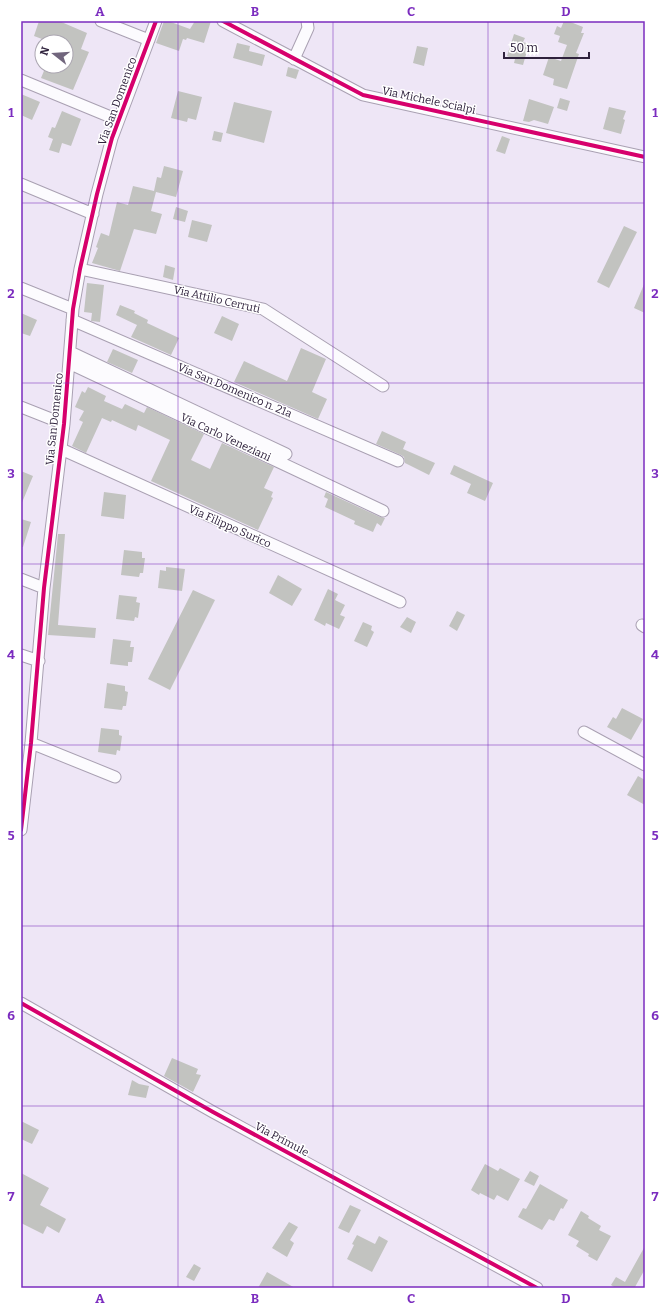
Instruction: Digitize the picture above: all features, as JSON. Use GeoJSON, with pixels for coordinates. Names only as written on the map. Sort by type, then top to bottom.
{"type":"FeatureCollection","features":[{"type":"Feature","properties":{"kind":"street"},"geometry":{"type":"LineString","coordinates":[[101,21],[149,40]]}},
{"type":"Feature","properties":{"kind":"street","name":"Via San Domenico"},"geometry":{"type":"LineString","coordinates":[[21,830],[31,743],[44,588],[64,424],[73,309],[80,269],[112,138],[156,21]]}},
{"type":"Feature","properties":{"kind":"street","name":"Via Michele Scialpi"},"geometry":{"type":"LineString","coordinates":[[223,21],[362,95],[645,157]]}},
{"type":"Feature","properties":{"kind":"street"},"geometry":{"type":"LineString","coordinates":[[294,59],[308,28],[306,21]]}},
{"type":"Feature","properties":{"kind":"street"},"geometry":{"type":"LineString","coordinates":[[21,80],[118,120]]}},
{"type":"Feature","properties":{"kind":"street"},"geometry":{"type":"LineString","coordinates":[[21,184],[93,214]]}},
{"type":"Feature","properties":{"kind":"street","name":"Via Attilio Cerruti"},"geometry":{"type":"LineString","coordinates":[[80,269],[263,309],[383,386]]}},
{"type":"Feature","properties":{"kind":"street"},"geometry":{"type":"LineString","coordinates":[[21,288],[73,309]]}},
{"type":"Feature","properties":{"kind":"street","name":"Via San Domenico n. 21a"},"geometry":{"type":"LineString","coordinates":[[72,320],[398,461]]}},
{"type":"Feature","properties":{"kind":"street"},"geometry":{"type":"LineString","coordinates":[[69,357],[286,454]]}},
{"type":"Feature","properties":{"kind":"street","name":"Via Carlo Veneziani"},"geometry":{"type":"LineString","coordinates":[[69,357],[383,511]]}},
{"type":"Feature","properties":{"kind":"street"},"geometry":{"type":"LineString","coordinates":[[21,407],[64,424]]}},
{"type":"Feature","properties":{"kind":"street","name":"Via Filippo Surico"},"geometry":{"type":"LineString","coordinates":[[61,449],[400,602]]}},
{"type":"Feature","properties":{"kind":"street"},"geometry":{"type":"LineString","coordinates":[[21,579],[44,588]]}},
{"type":"Feature","properties":{"kind":"street"},"geometry":{"type":"LineString","coordinates":[[21,654],[38,661]]}},
{"type":"Feature","properties":{"kind":"street"},"geometry":{"type":"LineString","coordinates":[[584,732],[645,764]]}},
{"type":"Feature","properties":{"kind":"street"},"geometry":{"type":"LineString","coordinates":[[31,743],[115,777]]}},
{"type":"Feature","properties":{"kind":"street","name":"Via Primule"},"geometry":{"type":"LineString","coordinates":[[21,1003],[213,1112],[537,1288]]}},
{"type":"Feature","properties":{"kind":"building"},"geometry":{"type":"Polygon","coordinates":[[[39,21],[59,21],[87,33],[81,49],[89,52],[73,90],[41,78],[43,74],[74,74],[74,34],[35,34],[39,21]]]}},
{"type":"Feature","properties":{"kind":"building"},"geometry":{"type":"Polygon","coordinates":[[[164,21],[190,29],[195,21],[211,21],[204,43],[187,38],[186,40],[183,39],[179,51],[156,43],[164,21]]]}},
{"type":"Feature","properties":{"kind":"building"},"geometry":{"type":"Polygon","coordinates":[[[564,21],[568,21],[583,27],[581,33],[584,33],[576,53],[579,54],[567,89],[553,85],[554,79],[543,75],[549,57],[561,61],[567,45],[558,42],[560,36],[554,34],[557,26],[561,28],[564,21]]]}},
{"type":"Feature","properties":{"kind":"building"},"geometry":{"type":"Polygon","coordinates":[[[514,34],[525,38],[523,42],[529,44],[523,65],[514,63],[515,59],[507,56],[514,34]]]}},
{"type":"Feature","properties":{"kind":"building"},"geometry":{"type":"Polygon","coordinates":[[[237,43],[250,46],[249,51],[265,55],[262,66],[233,58],[237,43]]]}},
{"type":"Feature","properties":{"kind":"building"},"geometry":{"type":"Polygon","coordinates":[[[417,46],[428,48],[424,66],[413,63],[417,46]]]}},
{"type":"Feature","properties":{"kind":"building"},"geometry":{"type":"Polygon","coordinates":[[[288,67],[299,70],[296,79],[286,76],[288,67]]]}},
{"type":"Feature","properties":{"kind":"building"},"geometry":{"type":"Polygon","coordinates":[[[178,91],[202,97],[196,120],[188,118],[187,122],[171,118],[178,91]]]}},
{"type":"Feature","properties":{"kind":"building"},"geometry":{"type":"Polygon","coordinates":[[[21,94],[40,102],[32,120],[21,115],[21,94]]]}},
{"type":"Feature","properties":{"kind":"building"},"geometry":{"type":"Polygon","coordinates":[[[560,98],[570,101],[567,111],[557,108],[560,98]]]}},
{"type":"Feature","properties":{"kind":"building"},"geometry":{"type":"Polygon","coordinates":[[[529,99],[554,107],[548,124],[534,120],[529,122],[523,121],[529,99]]]}},
{"type":"Feature","properties":{"kind":"building"},"geometry":{"type":"Polygon","coordinates":[[[234,102],[272,111],[264,143],[226,133],[234,102]]]}},
{"type":"Feature","properties":{"kind":"building"},"geometry":{"type":"Polygon","coordinates":[[[609,107],[626,111],[623,119],[625,120],[621,134],[603,129],[609,107]]]}},
{"type":"Feature","properties":{"kind":"building"},"geometry":{"type":"Polygon","coordinates":[[[62,111],[81,119],[71,146],[62,143],[59,153],[49,150],[53,139],[48,137],[52,127],[55,128],[62,111]]]}},
{"type":"Feature","properties":{"kind":"building"},"geometry":{"type":"Polygon","coordinates":[[[214,131],[223,133],[221,142],[212,140],[214,131]]]}},
{"type":"Feature","properties":{"kind":"building"},"geometry":{"type":"Polygon","coordinates":[[[502,136],[510,139],[505,154],[496,151],[502,136]]]}},
{"type":"Feature","properties":{"kind":"building"},"geometry":{"type":"Polygon","coordinates":[[[164,166],[183,171],[176,197],[156,192],[151,211],[162,214],[156,234],[134,229],[120,271],[92,263],[98,248],[96,247],[101,233],[109,236],[117,202],[128,205],[133,186],[154,191],[157,177],[161,178],[164,166]]]}},
{"type":"Feature","properties":{"kind":"building"},"geometry":{"type":"Polygon","coordinates":[[[176,207],[188,211],[185,222],[173,219],[176,207]]]}},
{"type":"Feature","properties":{"kind":"building"},"geometry":{"type":"Polygon","coordinates":[[[192,220],[212,225],[207,242],[188,237],[192,220]]]}},
{"type":"Feature","properties":{"kind":"building"},"geometry":{"type":"Polygon","coordinates":[[[624,226],[637,232],[609,288],[597,282],[624,226]]]}},
{"type":"Feature","properties":{"kind":"building"},"geometry":{"type":"Polygon","coordinates":[[[165,265],[175,268],[173,280],[163,277],[165,265]]]}},
{"type":"Feature","properties":{"kind":"building"},"geometry":{"type":"Polygon","coordinates":[[[645,282],[645,313],[634,308],[645,282]]]}},
{"type":"Feature","properties":{"kind":"building"},"geometry":{"type":"Polygon","coordinates":[[[87,283],[104,285],[100,322],[91,321],[92,313],[84,312],[87,283]]]}},
{"type":"Feature","properties":{"kind":"building"},"geometry":{"type":"Polygon","coordinates":[[[120,305],[135,311],[134,313],[148,320],[147,323],[179,338],[171,355],[131,337],[137,325],[116,315],[120,305]]]}},
{"type":"Feature","properties":{"kind":"building"},"geometry":{"type":"Polygon","coordinates":[[[21,313],[37,320],[30,336],[21,333],[21,313]]]}},
{"type":"Feature","properties":{"kind":"building"},"geometry":{"type":"Polygon","coordinates":[[[222,316],[239,324],[232,341],[214,333],[222,316]]]}},
{"type":"Feature","properties":{"kind":"building"},"geometry":{"type":"Polygon","coordinates":[[[301,348],[326,359],[312,392],[327,399],[318,419],[234,382],[244,361],[287,381],[301,348]]]}},
{"type":"Feature","properties":{"kind":"building"},"geometry":{"type":"Polygon","coordinates":[[[113,349],[138,360],[132,373],[107,362],[113,349]]]}},
{"type":"Feature","properties":{"kind":"building"},"geometry":{"type":"Polygon","coordinates":[[[88,387],[106,396],[104,401],[122,409],[125,404],[144,413],[147,407],[204,434],[191,460],[210,469],[222,443],[274,467],[264,488],[273,492],[271,497],[273,498],[258,530],[151,481],[170,440],[138,425],[136,431],[112,420],[111,422],[102,418],[86,453],[72,446],[83,422],[79,420],[84,411],[75,407],[82,391],[85,393],[88,387]]]}},
{"type":"Feature","properties":{"kind":"building"},"geometry":{"type":"Polygon","coordinates":[[[382,431],[406,442],[403,449],[435,463],[429,475],[405,463],[404,457],[401,455],[376,444],[382,431]]]}},
{"type":"Feature","properties":{"kind":"building"},"geometry":{"type":"Polygon","coordinates":[[[454,465],[493,483],[485,501],[467,493],[471,484],[450,474],[454,465]]]}},
{"type":"Feature","properties":{"kind":"building"},"geometry":{"type":"Polygon","coordinates":[[[21,471],[33,476],[21,505],[21,471]]]}},
{"type":"Feature","properties":{"kind":"building"},"geometry":{"type":"Polygon","coordinates":[[[104,492],[126,495],[124,519],[101,516],[104,492]]]}},
{"type":"Feature","properties":{"kind":"building"},"geometry":{"type":"Polygon","coordinates":[[[326,492],[385,518],[381,526],[377,523],[373,532],[354,524],[355,521],[325,507],[328,499],[324,497],[326,492]]]}},
{"type":"Feature","properties":{"kind":"building"},"geometry":{"type":"Polygon","coordinates":[[[21,519],[31,522],[23,547],[21,547],[21,519]]]}},
{"type":"Feature","properties":{"kind":"building"},"geometry":{"type":"Polygon","coordinates":[[[58,534],[65,534],[58,625],[96,628],[95,638],[48,635],[58,534]]]}},
{"type":"Feature","properties":{"kind":"building"},"geometry":{"type":"Polygon","coordinates":[[[124,550],[142,552],[142,558],[145,558],[143,573],[140,573],[139,577],[121,575],[124,550]]]}},
{"type":"Feature","properties":{"kind":"building"},"geometry":{"type":"Polygon","coordinates":[[[166,567],[185,569],[182,591],[158,588],[160,570],[166,571],[166,567]]]}},
{"type":"Feature","properties":{"kind":"building"},"geometry":{"type":"Polygon","coordinates":[[[278,575],[302,589],[292,606],[269,593],[278,575]]]}},
{"type":"Feature","properties":{"kind":"building"},"geometry":{"type":"Polygon","coordinates":[[[328,589],[338,594],[335,600],[345,605],[340,615],[345,617],[339,629],[326,623],[325,626],[314,620],[328,589]]]}},
{"type":"Feature","properties":{"kind":"building"},"geometry":{"type":"Polygon","coordinates":[[[193,590],[215,600],[170,690],[148,679],[193,590]]]}},
{"type":"Feature","properties":{"kind":"building"},"geometry":{"type":"Polygon","coordinates":[[[119,595],[137,597],[136,602],[140,603],[138,618],[135,617],[134,621],[116,619],[119,595]]]}},
{"type":"Feature","properties":{"kind":"building"},"geometry":{"type":"Polygon","coordinates":[[[457,611],[465,615],[457,631],[449,626],[457,611]]]}},
{"type":"Feature","properties":{"kind":"building"},"geometry":{"type":"Polygon","coordinates":[[[407,617],[416,622],[411,633],[400,627],[407,617]]]}},
{"type":"Feature","properties":{"kind":"building"},"geometry":{"type":"Polygon","coordinates":[[[363,622],[372,626],[371,630],[374,632],[367,647],[354,641],[363,622]]]}},
{"type":"Feature","properties":{"kind":"building"},"geometry":{"type":"Polygon","coordinates":[[[113,639],[131,641],[130,647],[134,647],[132,662],[128,662],[128,666],[110,664],[113,639]]]}},
{"type":"Feature","properties":{"kind":"building"},"geometry":{"type":"Polygon","coordinates":[[[107,683],[125,686],[125,691],[128,692],[126,706],[123,706],[122,710],[104,708],[107,683]]]}},
{"type":"Feature","properties":{"kind":"building"},"geometry":{"type":"Polygon","coordinates":[[[622,708],[643,719],[631,740],[607,727],[613,717],[616,719],[622,708]]]}},
{"type":"Feature","properties":{"kind":"building"},"geometry":{"type":"Polygon","coordinates":[[[101,728],[119,730],[119,735],[122,736],[120,751],[117,750],[116,755],[98,752],[101,728]]]}},
{"type":"Feature","properties":{"kind":"building"},"geometry":{"type":"Polygon","coordinates":[[[638,776],[645,780],[645,805],[627,795],[638,776]]]}},
{"type":"Feature","properties":{"kind":"building"},"geometry":{"type":"Polygon","coordinates":[[[172,1058],[198,1069],[196,1074],[201,1075],[193,1092],[164,1076],[172,1058]]]}},
{"type":"Feature","properties":{"kind":"building"},"geometry":{"type":"Polygon","coordinates":[[[132,1080],[139,1084],[149,1086],[146,1098],[128,1095],[132,1080]]]}},
{"type":"Feature","properties":{"kind":"building"},"geometry":{"type":"Polygon","coordinates":[[[21,1121],[39,1130],[32,1144],[21,1139],[21,1121]]]}},
{"type":"Feature","properties":{"kind":"building"},"geometry":{"type":"Polygon","coordinates":[[[485,1164],[498,1171],[500,1168],[520,1179],[508,1201],[497,1195],[494,1200],[480,1193],[479,1195],[471,1190],[485,1164]]]}},
{"type":"Feature","properties":{"kind":"building"},"geometry":{"type":"Polygon","coordinates":[[[530,1171],[539,1176],[534,1186],[524,1181],[530,1171]]]}},
{"type":"Feature","properties":{"kind":"building"},"geometry":{"type":"Polygon","coordinates":[[[21,1173],[49,1188],[40,1205],[66,1219],[59,1233],[47,1226],[43,1234],[21,1223],[21,1173]]]}},
{"type":"Feature","properties":{"kind":"building"},"geometry":{"type":"Polygon","coordinates":[[[540,1184],[568,1200],[563,1209],[561,1208],[554,1221],[549,1219],[542,1230],[518,1217],[523,1208],[526,1209],[540,1184]]]}},
{"type":"Feature","properties":{"kind":"building"},"geometry":{"type":"Polygon","coordinates":[[[350,1205],[361,1210],[349,1233],[338,1228],[350,1205]]]}},
{"type":"Feature","properties":{"kind":"building"},"geometry":{"type":"Polygon","coordinates":[[[581,1211],[589,1216],[588,1218],[601,1226],[599,1230],[611,1236],[597,1261],[576,1246],[579,1241],[568,1235],[581,1211]]]}},
{"type":"Feature","properties":{"kind":"building"},"geometry":{"type":"Polygon","coordinates":[[[289,1222],[298,1227],[290,1240],[294,1243],[287,1257],[272,1248],[289,1222]]]}},
{"type":"Feature","properties":{"kind":"building"},"geometry":{"type":"Polygon","coordinates":[[[357,1235],[375,1244],[379,1236],[388,1241],[372,1272],[347,1259],[357,1235]]]}},
{"type":"Feature","properties":{"kind":"building"},"geometry":{"type":"Polygon","coordinates":[[[645,1246],[645,1269],[635,1287],[637,1288],[616,1288],[611,1285],[616,1277],[625,1282],[645,1246]]]}},
{"type":"Feature","properties":{"kind":"building"},"geometry":{"type":"Polygon","coordinates":[[[194,1264],[201,1268],[194,1281],[186,1277],[194,1264]]]}},
{"type":"Feature","properties":{"kind":"building"},"geometry":{"type":"Polygon","coordinates":[[[267,1272],[295,1288],[258,1288],[267,1272]]]}},
{"type":"Feature","properties":{"kind":"cycle path"},"geometry":{"type":"LineString","coordinates":[[21,830],[31,743],[44,588],[64,424],[73,309],[80,269],[97,194],[112,138],[156,21]]}},
{"type":"Feature","properties":{"kind":"cycle path"},"geometry":{"type":"LineString","coordinates":[[223,21],[363,95],[645,157]]}},
{"type":"Feature","properties":{"kind":"cycle path"},"geometry":{"type":"LineString","coordinates":[[21,1003],[213,1112],[537,1288]]}}]}
